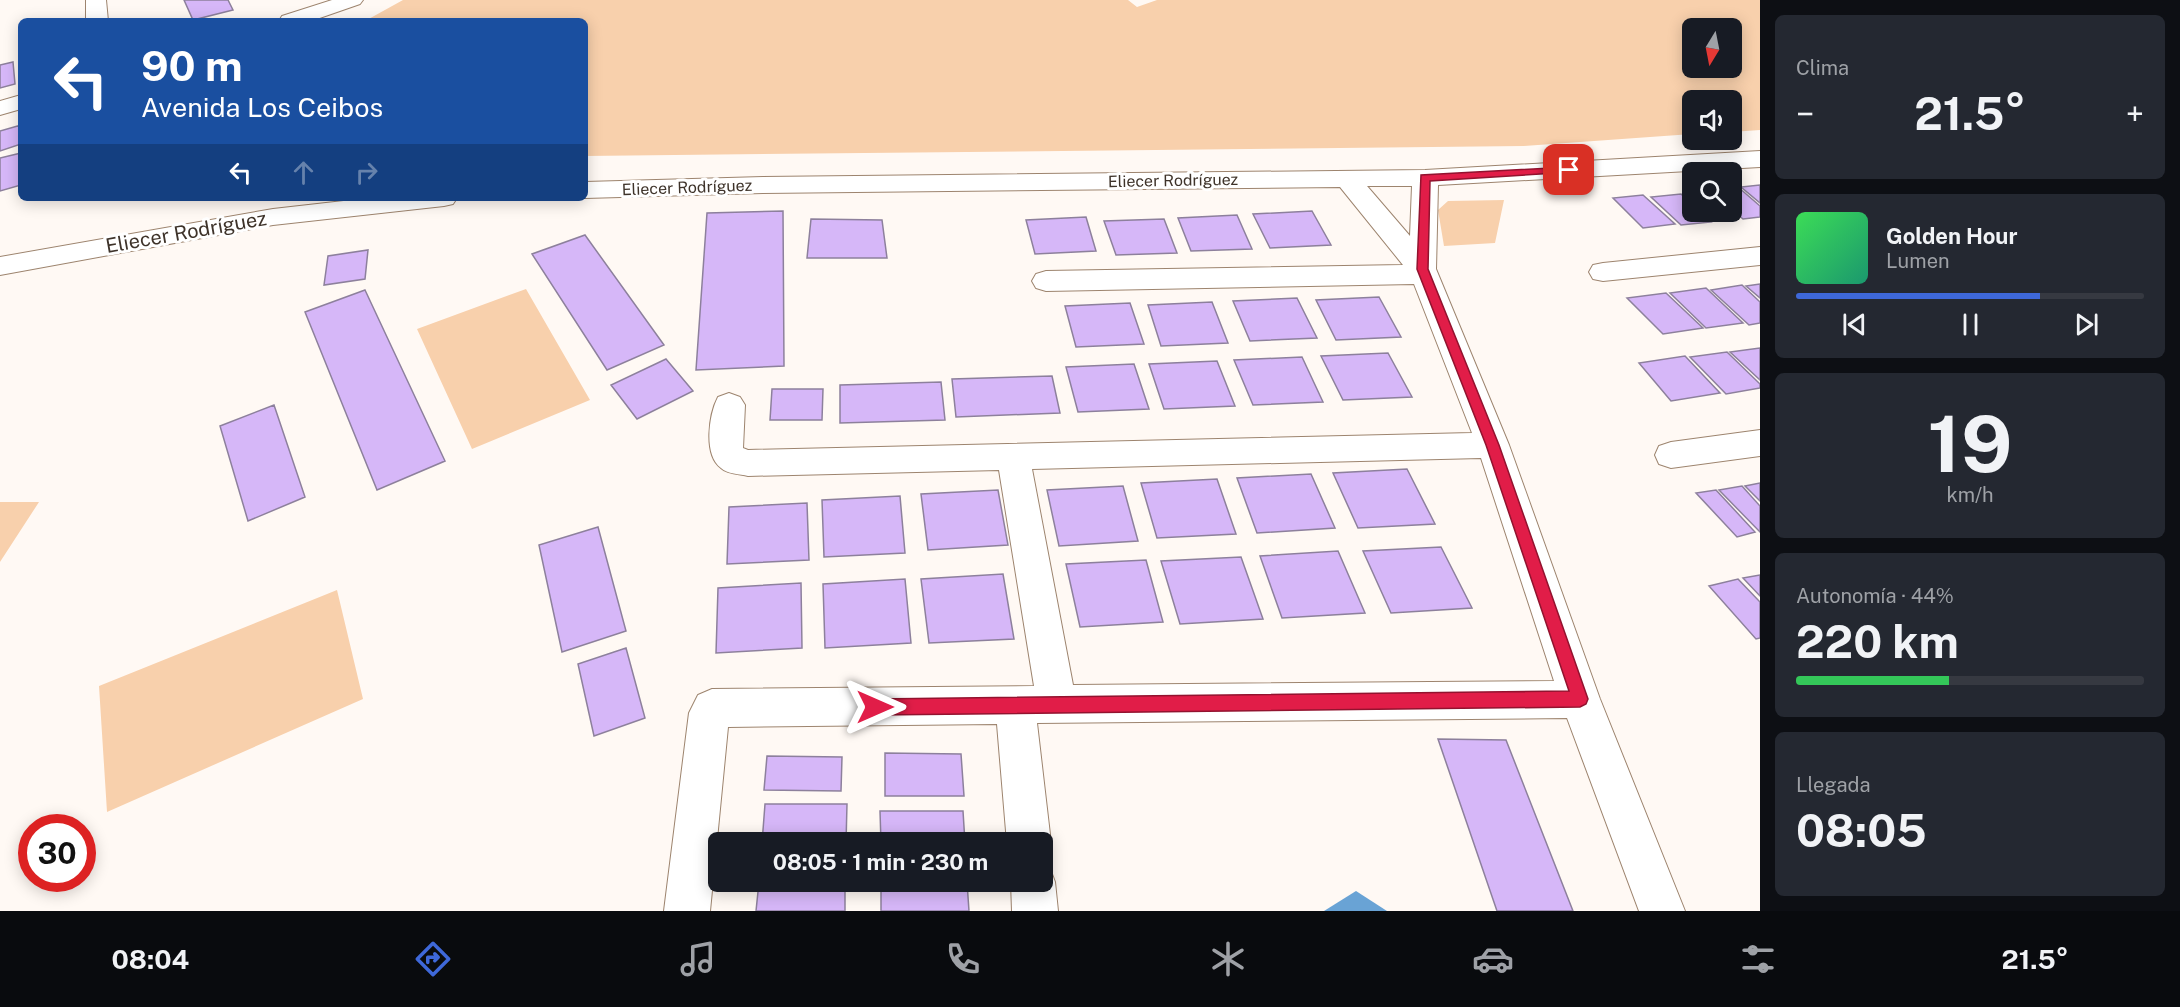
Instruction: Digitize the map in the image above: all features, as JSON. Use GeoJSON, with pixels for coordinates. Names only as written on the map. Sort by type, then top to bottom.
{"type":"FeatureCollection","features":[{"type":"Feature","properties":{"kind":"street"},"geometry":{"type":"LineString","coordinates":[[96,0],[97,18]]}},
{"type":"Feature","properties":{"kind":"street"},"geometry":{"type":"LineString","coordinates":[[300,18],[353,0]]}},
{"type":"Feature","properties":{"kind":"street"},"geometry":{"type":"LineString","coordinates":[[0,108],[18,103]]}},
{"type":"Feature","properties":{"kind":"street","name":"Eliecer Rodríguez"},"geometry":{"type":"LineString","coordinates":[[588,190],[1425,178],[1760,159]]}},
{"type":"Feature","properties":{"kind":"street"},"geometry":{"type":"LineString","coordinates":[[1346,178],[1423,272],[1493,445],[1580,699],[1662,911]]}},
{"type":"Feature","properties":{"kind":"street"},"geometry":{"type":"LineString","coordinates":[[1423,272],[1425,178]]}},
{"type":"Feature","properties":{"kind":"street","name":"Eliecer Rodríguez"},"geometry":{"type":"LineString","coordinates":[[0,266],[268,207],[395,201]]}},
{"type":"Feature","properties":{"kind":"street"},"geometry":{"type":"LineString","coordinates":[[1603,272],[1760,256]]}},
{"type":"Feature","properties":{"kind":"street"},"geometry":{"type":"LineString","coordinates":[[1046,281],[1423,272]]}},
{"type":"Feature","properties":{"kind":"street"},"geometry":{"type":"LineString","coordinates":[[729,405],[726,452],[740,462],[1493,445]]}},
{"type":"Feature","properties":{"kind":"street"},"geometry":{"type":"LineString","coordinates":[[1671,455],[1760,443]]}},
{"type":"Feature","properties":{"kind":"street"},"geometry":{"type":"LineString","coordinates":[[1013,456],[1057,705]]}},
{"type":"Feature","properties":{"kind":"street"},"geometry":{"type":"LineString","coordinates":[[687,911],[709,713],[712,708],[1580,699]]}},
{"type":"Feature","properties":{"kind":"street"},"geometry":{"type":"LineString","coordinates":[[1015,705],[1028,832]]}},
{"type":"Feature","properties":{"kind":"street"},"geometry":{"type":"LineString","coordinates":[[1033,892],[1035,911]]}},
{"type":"Feature","properties":{"kind":"shaded area"},"geometry":{"type":"Polygon","coordinates":[[[403,0],[1128,0],[1137,7],[1157,0],[1760,0],[1760,130],[1742,131],[1742,90],[1682,90],[1682,135],[1524,146],[588,156],[588,18],[370,18],[403,0]]]}},
{"type":"Feature","properties":{"kind":"shaded area"},"geometry":{"type":"Polygon","coordinates":[[[1504,200],[1495,243],[1444,246],[1438,210],[1448,201],[1504,200]]]}},
{"type":"Feature","properties":{"kind":"shaded area"},"geometry":{"type":"Polygon","coordinates":[[[526,289],[590,400],[472,449],[417,329],[526,289]]]}},
{"type":"Feature","properties":{"kind":"shaded area"},"geometry":{"type":"Polygon","coordinates":[[[0,502],[39,502],[0,562],[0,502]]]}},
{"type":"Feature","properties":{"kind":"shaded area"},"geometry":{"type":"Polygon","coordinates":[[[337,590],[363,699],[107,812],[99,686],[337,590]]]}},
{"type":"Feature","properties":{"kind":"water"},"geometry":{"type":"Polygon","coordinates":[[[1356,891],[1387,911],[1324,911],[1356,891]]]}},
{"type":"Feature","properties":{"kind":"building"},"geometry":{"type":"Polygon","coordinates":[[[184,0],[228,0],[233,10],[201,18],[192,18],[184,0]]]}},
{"type":"Feature","properties":{"kind":"building"},"geometry":{"type":"Polygon","coordinates":[[[13,62],[15,84],[0,88],[0,65],[13,62]]]}},
{"type":"Feature","properties":{"kind":"building"},"geometry":{"type":"Polygon","coordinates":[[[18,126],[18,145],[0,151],[0,131],[18,126]]]}},
{"type":"Feature","properties":{"kind":"building"},"geometry":{"type":"Polygon","coordinates":[[[18,154],[18,186],[0,191],[0,158],[18,154]]]}},
{"type":"Feature","properties":{"kind":"building"},"geometry":{"type":"Polygon","coordinates":[[[1760,185],[1760,203],[1742,188],[1760,185]]]}},
{"type":"Feature","properties":{"kind":"building"},"geometry":{"type":"Polygon","coordinates":[[[1742,190],[1760,206],[1760,217],[1743,219],[1742,190]]]}},
{"type":"Feature","properties":{"kind":"building"},"geometry":{"type":"Polygon","coordinates":[[[1681,194],[1682,222],[1711,222],[1681,225],[1651,197],[1681,194]]]}},
{"type":"Feature","properties":{"kind":"building"},"geometry":{"type":"Polygon","coordinates":[[[1643,195],[1675,224],[1643,228],[1613,198],[1643,195]]]}},
{"type":"Feature","properties":{"kind":"building"},"geometry":{"type":"Polygon","coordinates":[[[783,211],[784,366],[696,370],[707,213],[783,211]]]}},
{"type":"Feature","properties":{"kind":"building"},"geometry":{"type":"Polygon","coordinates":[[[1312,211],[1331,245],[1270,248],[1253,214],[1312,211]]]}},
{"type":"Feature","properties":{"kind":"building"},"geometry":{"type":"Polygon","coordinates":[[[1237,215],[1252,249],[1191,251],[1178,218],[1237,215]]]}},
{"type":"Feature","properties":{"kind":"building"},"geometry":{"type":"Polygon","coordinates":[[[1086,217],[1096,251],[1035,254],[1026,220],[1086,217]]]}},
{"type":"Feature","properties":{"kind":"building"},"geometry":{"type":"Polygon","coordinates":[[[811,219],[882,220],[887,258],[807,258],[811,219]]]}},
{"type":"Feature","properties":{"kind":"building"},"geometry":{"type":"Polygon","coordinates":[[[1164,219],[1177,253],[1116,255],[1104,221],[1164,219]]]}},
{"type":"Feature","properties":{"kind":"building"},"geometry":{"type":"Polygon","coordinates":[[[585,235],[664,345],[607,370],[532,254],[585,235]]]}},
{"type":"Feature","properties":{"kind":"building"},"geometry":{"type":"Polygon","coordinates":[[[368,250],[365,279],[324,285],[328,256],[368,250]]]}},
{"type":"Feature","properties":{"kind":"building"},"geometry":{"type":"Polygon","coordinates":[[[1760,284],[1760,298],[1746,286],[1760,284]]]}},
{"type":"Feature","properties":{"kind":"building"},"geometry":{"type":"Polygon","coordinates":[[[1742,285],[1760,302],[1760,323],[1749,325],[1711,290],[1742,285]]]}},
{"type":"Feature","properties":{"kind":"building"},"geometry":{"type":"Polygon","coordinates":[[[1706,288],[1743,323],[1706,328],[1670,293],[1706,288]]]}},
{"type":"Feature","properties":{"kind":"building"},"geometry":{"type":"Polygon","coordinates":[[[365,290],[445,461],[377,490],[305,312],[365,290]]]}},
{"type":"Feature","properties":{"kind":"building"},"geometry":{"type":"Polygon","coordinates":[[[1666,293],[1703,328],[1663,334],[1627,298],[1666,293]]]}},
{"type":"Feature","properties":{"kind":"building"},"geometry":{"type":"Polygon","coordinates":[[[1379,297],[1401,337],[1336,340],[1316,300],[1379,297]]]}},
{"type":"Feature","properties":{"kind":"building"},"geometry":{"type":"Polygon","coordinates":[[[1297,298],[1317,338],[1250,341],[1233,301],[1297,298]]]}},
{"type":"Feature","properties":{"kind":"building"},"geometry":{"type":"Polygon","coordinates":[[[1212,302],[1228,343],[1161,346],[1148,305],[1212,302]]]}},
{"type":"Feature","properties":{"kind":"building"},"geometry":{"type":"Polygon","coordinates":[[[1130,303],[1144,344],[1076,347],[1065,306],[1130,303]]]}},
{"type":"Feature","properties":{"kind":"building"},"geometry":{"type":"Polygon","coordinates":[[[1760,348],[1760,380],[1730,352],[1760,348]]]}},
{"type":"Feature","properties":{"kind":"building"},"geometry":{"type":"Polygon","coordinates":[[[1727,352],[1760,384],[1760,388],[1726,394],[1690,357],[1727,352]]]}},
{"type":"Feature","properties":{"kind":"building"},"geometry":{"type":"Polygon","coordinates":[[[1388,353],[1412,397],[1343,400],[1321,356],[1388,353]]]}},
{"type":"Feature","properties":{"kind":"building"},"geometry":{"type":"Polygon","coordinates":[[[1685,356],[1720,393],[1671,401],[1639,363],[1685,356]]]}},
{"type":"Feature","properties":{"kind":"building"},"geometry":{"type":"Polygon","coordinates":[[[1302,357],[1323,402],[1253,405],[1234,360],[1302,357]]]}},
{"type":"Feature","properties":{"kind":"building"},"geometry":{"type":"Polygon","coordinates":[[[666,359],[693,391],[637,419],[611,385],[666,359]]]}},
{"type":"Feature","properties":{"kind":"building"},"geometry":{"type":"Polygon","coordinates":[[[1217,361],[1235,406],[1164,409],[1149,364],[1217,361]]]}},
{"type":"Feature","properties":{"kind":"building"},"geometry":{"type":"Polygon","coordinates":[[[1134,364],[1149,409],[1078,412],[1066,367],[1134,364]]]}},
{"type":"Feature","properties":{"kind":"building"},"geometry":{"type":"Polygon","coordinates":[[[1052,376],[1060,413],[956,417],[952,379],[1052,376]]]}},
{"type":"Feature","properties":{"kind":"building"},"geometry":{"type":"Polygon","coordinates":[[[941,382],[945,420],[840,423],[840,385],[941,382]]]}},
{"type":"Feature","properties":{"kind":"building"},"geometry":{"type":"Polygon","coordinates":[[[772,389],[823,389],[822,420],[770,420],[772,389]]]}},
{"type":"Feature","properties":{"kind":"building"},"geometry":{"type":"Polygon","coordinates":[[[274,405],[305,497],[248,521],[220,426],[274,405]]]}},
{"type":"Feature","properties":{"kind":"building"},"geometry":{"type":"Polygon","coordinates":[[[1407,469],[1435,524],[1358,528],[1333,473],[1407,469]]]}},
{"type":"Feature","properties":{"kind":"building"},"geometry":{"type":"Polygon","coordinates":[[[1311,474],[1335,528],[1257,533],[1237,478],[1311,474]]]}},
{"type":"Feature","properties":{"kind":"building"},"geometry":{"type":"Polygon","coordinates":[[[1217,479],[1236,534],[1157,538],[1141,483],[1217,479]]]}},
{"type":"Feature","properties":{"kind":"building"},"geometry":{"type":"Polygon","coordinates":[[[1760,483],[1760,501],[1745,486],[1760,483]]]}},
{"type":"Feature","properties":{"kind":"building"},"geometry":{"type":"Polygon","coordinates":[[[1123,486],[1138,541],[1059,546],[1047,490],[1123,486]]]}},
{"type":"Feature","properties":{"kind":"building"},"geometry":{"type":"Polygon","coordinates":[[[1742,486],[1760,506],[1760,532],[1719,490],[1742,486]]]}},
{"type":"Feature","properties":{"kind":"building"},"geometry":{"type":"Polygon","coordinates":[[[998,490],[1008,545],[928,550],[921,494],[998,490]]]}},
{"type":"Feature","properties":{"kind":"building"},"geometry":{"type":"Polygon","coordinates":[[[1716,490],[1755,532],[1737,537],[1696,493],[1716,490]]]}},
{"type":"Feature","properties":{"kind":"building"},"geometry":{"type":"Polygon","coordinates":[[[900,496],[905,553],[824,557],[822,500],[900,496]]]}},
{"type":"Feature","properties":{"kind":"building"},"geometry":{"type":"Polygon","coordinates":[[[807,503],[809,560],[727,564],[729,507],[807,503]]]}},
{"type":"Feature","properties":{"kind":"building"},"geometry":{"type":"Polygon","coordinates":[[[598,527],[626,631],[562,652],[539,545],[598,527]]]}},
{"type":"Feature","properties":{"kind":"building"},"geometry":{"type":"Polygon","coordinates":[[[1441,547],[1472,608],[1391,613],[1363,551],[1441,547]]]}},
{"type":"Feature","properties":{"kind":"building"},"geometry":{"type":"Polygon","coordinates":[[[1338,551],[1365,613],[1282,618],[1260,556],[1338,551]]]}},
{"type":"Feature","properties":{"kind":"building"},"geometry":{"type":"Polygon","coordinates":[[[1241,557],[1263,619],[1180,624],[1161,561],[1241,557]]]}},
{"type":"Feature","properties":{"kind":"building"},"geometry":{"type":"Polygon","coordinates":[[[1146,560],[1163,622],[1080,627],[1066,564],[1146,560]]]}},
{"type":"Feature","properties":{"kind":"building"},"geometry":{"type":"Polygon","coordinates":[[[1003,574],[1014,639],[929,643],[921,579],[1003,574]]]}},
{"type":"Feature","properties":{"kind":"building"},"geometry":{"type":"Polygon","coordinates":[[[1760,575],[1760,596],[1743,578],[1760,575]]]}},
{"type":"Feature","properties":{"kind":"building"},"geometry":{"type":"Polygon","coordinates":[[[905,579],[911,643],[825,648],[823,584],[905,579]]]}},
{"type":"Feature","properties":{"kind":"building"},"geometry":{"type":"Polygon","coordinates":[[[1738,579],[1760,602],[1760,638],[1756,639],[1709,586],[1738,579]]]}},
{"type":"Feature","properties":{"kind":"building"},"geometry":{"type":"Polygon","coordinates":[[[801,583],[802,648],[716,653],[718,588],[801,583]]]}},
{"type":"Feature","properties":{"kind":"building"},"geometry":{"type":"Polygon","coordinates":[[[626,648],[645,718],[594,736],[578,664],[626,648]]]}},
{"type":"Feature","properties":{"kind":"building"},"geometry":{"type":"Polygon","coordinates":[[[1438,739],[1506,740],[1573,911],[1497,911],[1438,739]]]}},
{"type":"Feature","properties":{"kind":"building"},"geometry":{"type":"Polygon","coordinates":[[[885,753],[961,754],[964,796],[885,796],[885,753]]]}},
{"type":"Feature","properties":{"kind":"building"},"geometry":{"type":"Polygon","coordinates":[[[767,756],[842,757],[841,791],[764,790],[767,756]]]}},
{"type":"Feature","properties":{"kind":"building"},"geometry":{"type":"Polygon","coordinates":[[[765,804],[847,804],[846,832],[763,832],[765,804]]]}},
{"type":"Feature","properties":{"kind":"building"},"geometry":{"type":"Polygon","coordinates":[[[880,811],[963,811],[964,832],[881,832],[880,811]]]}},
{"type":"Feature","properties":{"kind":"building"},"geometry":{"type":"Polygon","coordinates":[[[758,892],[845,892],[845,911],[756,911],[758,892]]]}},
{"type":"Feature","properties":{"kind":"building"},"geometry":{"type":"Polygon","coordinates":[[[881,892],[968,892],[969,911],[881,911],[881,892]]]}},
{"type":"Feature","properties":{"kind":"route"},"geometry":{"type":"LineString","coordinates":[[875,707],[1580,699],[1493,445],[1422,269],[1425,178],[1569,170]]}}]}
